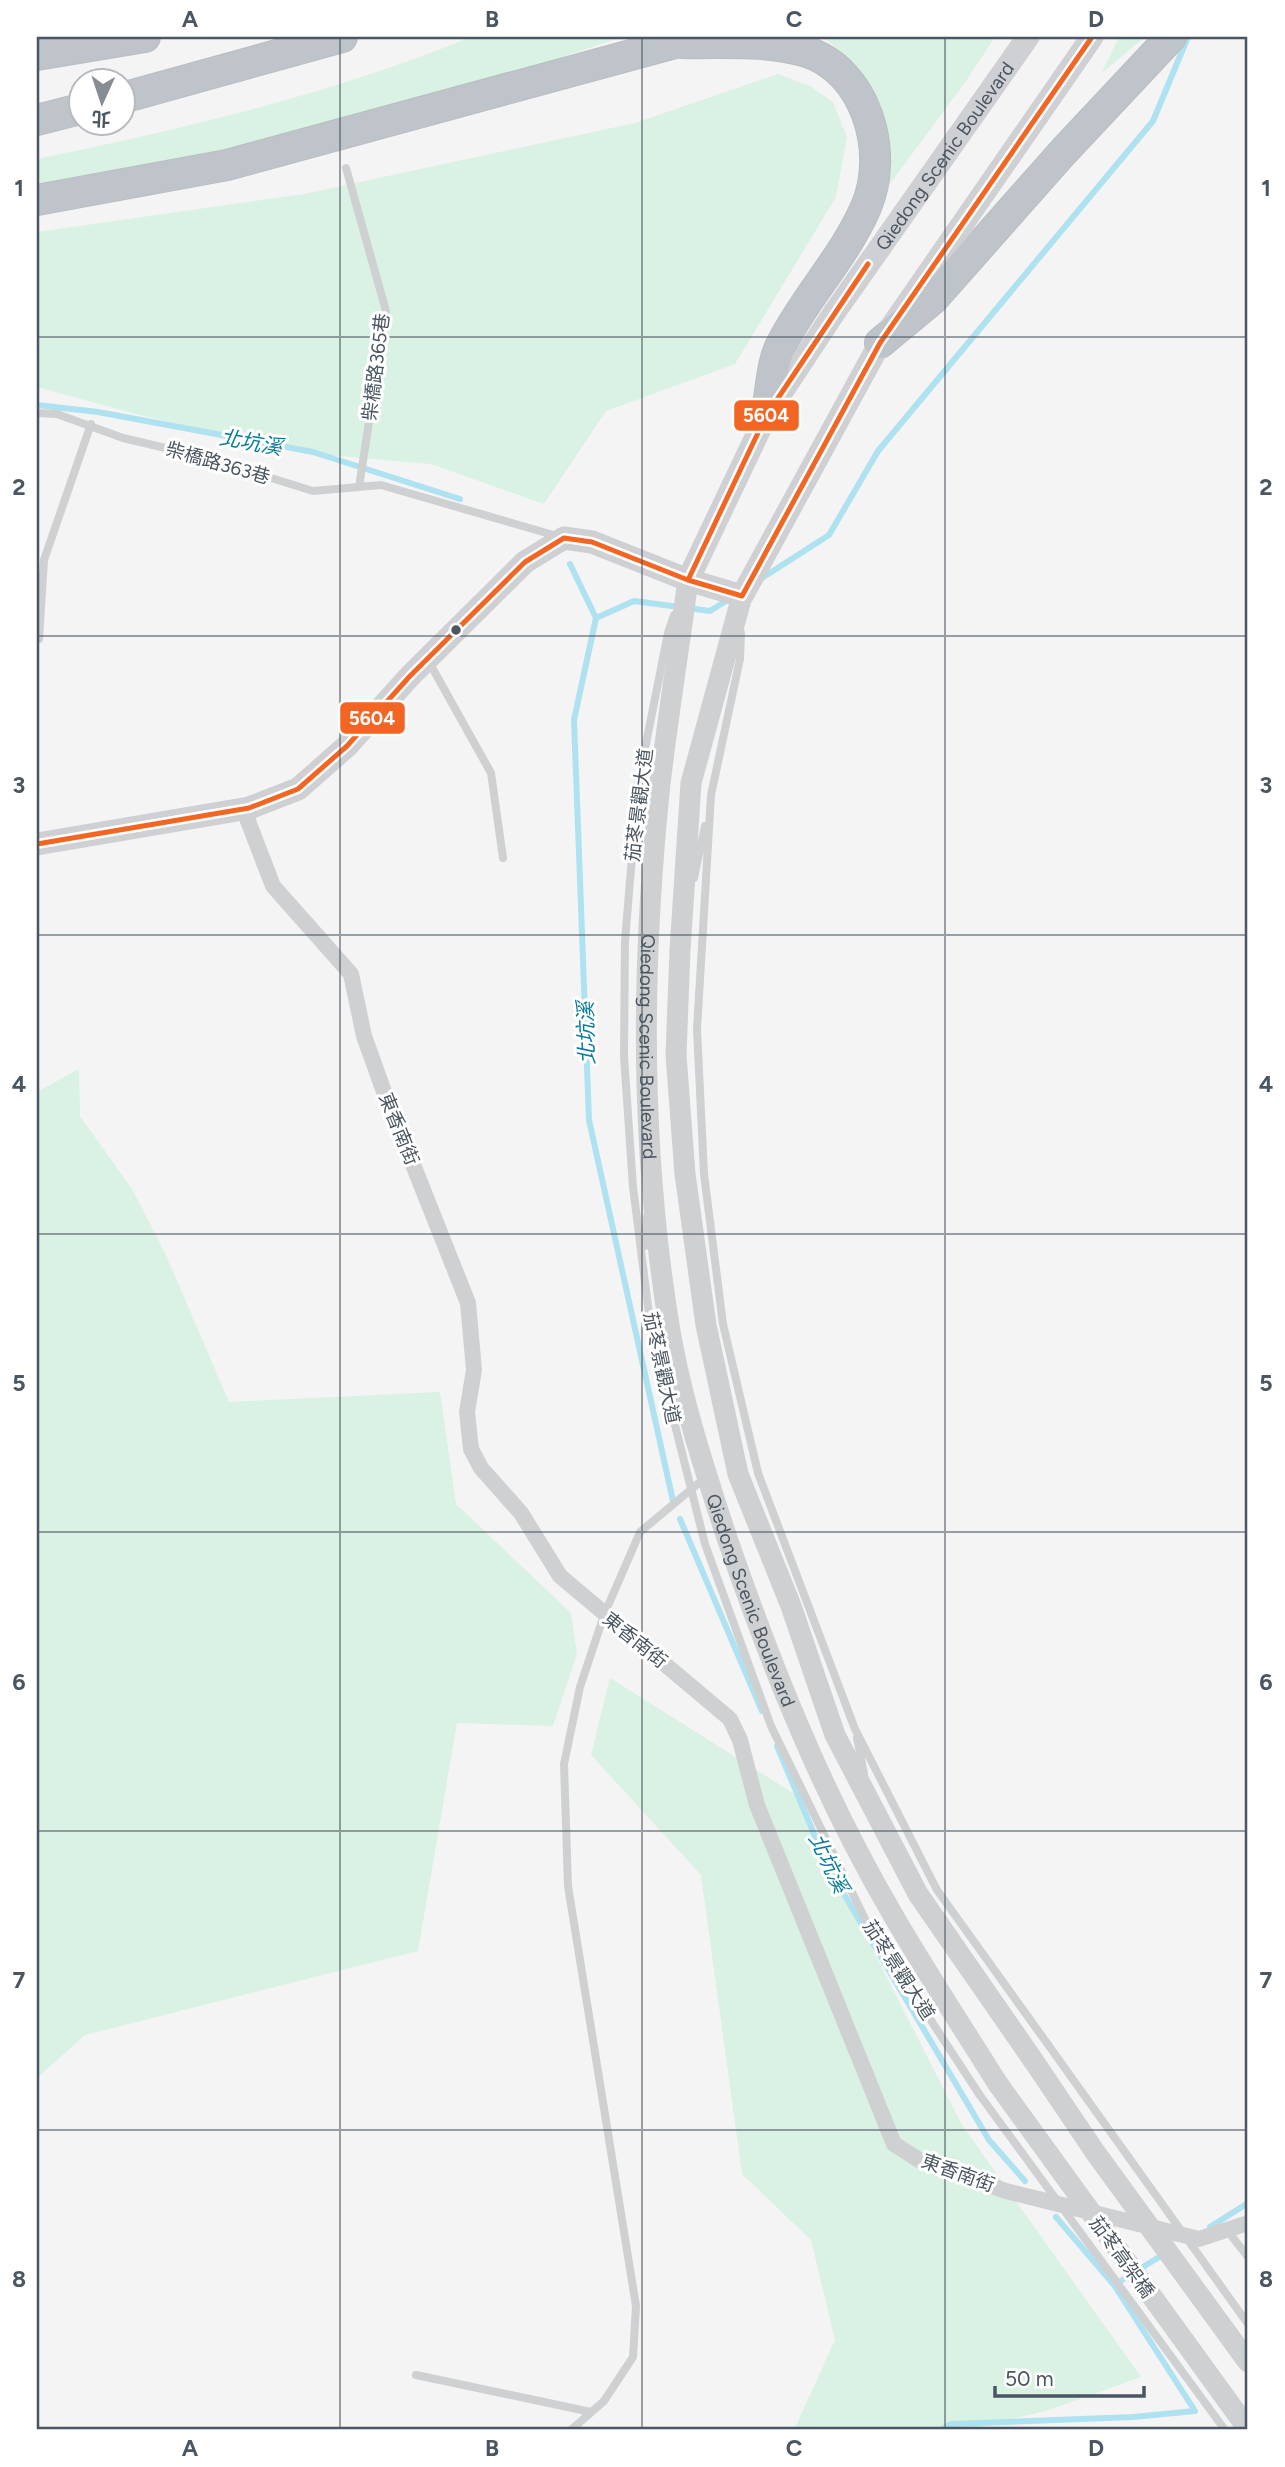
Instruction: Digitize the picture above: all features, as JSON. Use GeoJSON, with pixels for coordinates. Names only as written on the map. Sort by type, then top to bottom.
{"type":"FeatureCollection","features":[{"type":"Feature","properties":{"kind":"highway"},"geometry":{"type":"LineString","coordinates":[[136,94],[342,37]]}},
{"type":"Feature","properties":{"kind":"highway"},"geometry":{"type":"LineString","coordinates":[[880,342],[933,299],[1064,151],[1171,37]]}},
{"type":"Feature","properties":{"kind":"highway"},"geometry":{"type":"LineString","coordinates":[[37,55],[138,38]]}},
{"type":"Feature","properties":{"kind":"highway"},"geometry":{"type":"LineString","coordinates":[[37,200],[227,165],[690,40],[795,49],[820,58],[848,83],[874,133],[874,165],[867,206],[780,345],[766,416]]}},
{"type":"Feature","properties":{"kind":"highway"},"geometry":{"type":"LineString","coordinates":[[37,120],[66,113]]}},
{"type":"Feature","properties":{"kind":"main road","name":"Qiedong Scenic Boulevard"},"geometry":{"type":"LineString","coordinates":[[688,580],[766,416],[834,313],[1028,37]]}},
{"type":"Feature","properties":{"kind":"main road","name":"Qiedong Scenic Boulevard"},"geometry":{"type":"LineString","coordinates":[[742,596],[880,342],[1092,37]]}},
{"type":"Feature","properties":{"kind":"main road"},"geometry":{"type":"LineString","coordinates":[[37,844],[243,808],[298,789],[347,746],[524,562],[564,538],[592,542],[688,580],[742,596]]}},
{"type":"Feature","properties":{"kind":"street","name":"Qiedong Scenic Boulevard"},"geometry":{"type":"LineString","coordinates":[[688,580],[660,785],[648,943],[647,1055],[651,1155],[670,1333],[699,1483],[797,1728],[891,1913],[998,2084]]}},
{"type":"Feature","properties":{"kind":"street","name":"Qiedong Scenic Boulevard"},"geometry":{"type":"LineString","coordinates":[[742,596],[691,783],[680,950],[676,1055],[685,1174],[706,1325],[748,1473],[835,1735],[918,1894],[1041,2053]]}},
{"type":"Feature","properties":{"kind":"street","name":"東香南街"},"geometry":{"type":"LineString","coordinates":[[243,808],[273,886],[351,974],[365,1036],[383,1089],[468,1304],[474,1370],[467,1412],[471,1449],[481,1468],[521,1513],[560,1576],[730,1719],[740,1740],[757,1805],[894,2144],[919,2160],[1006,2191],[1199,2239],[1248,2223]]}},
{"type":"Feature","properties":{"kind":"street","name":"茄苳高架橋"},"geometry":{"type":"LineString","coordinates":[[1041,2053],[1095,2152],[1248,2362]]}},
{"type":"Feature","properties":{"kind":"street","name":"茄苳高架橋"},"geometry":{"type":"LineString","coordinates":[[998,2084],[1248,2428]]}},
{"type":"Feature","properties":{"kind":"lane","name":"柴橋路365巷"},"geometry":{"type":"LineString","coordinates":[[346,168],[387,311],[359,487]]}},
{"type":"Feature","properties":{"kind":"lane","name":"柴橋路363巷"},"geometry":{"type":"LineString","coordinates":[[37,413],[57,414],[91,424],[123,438],[204,457],[313,491],[381,485],[564,538]]}},
{"type":"Feature","properties":{"kind":"lane"},"geometry":{"type":"LineString","coordinates":[[39,639],[44,560],[91,424]]}},
{"type":"Feature","properties":{"kind":"lane","name":"茄苳景觀大道"},"geometry":{"type":"LineString","coordinates":[[688,580],[668,633],[638,784],[625,941],[624,1056],[633,1187],[651,1330],[699,1483],[705,1544],[771,1726],[866,1921],[979,2094]]}},
{"type":"Feature","properties":{"kind":"lane"},"geometry":{"type":"LineString","coordinates":[[680,950],[740,659],[742,596]]}},
{"type":"Feature","properties":{"kind":"lane"},"geometry":{"type":"LineString","coordinates":[[428,659],[491,773],[503,858]]}},
{"type":"Feature","properties":{"kind":"lane"},"geometry":{"type":"LineString","coordinates":[[711,795],[697,1029],[704,1174],[723,1324],[748,1473],[855,1729],[937,1890],[1041,2053],[1248,2324]]}},
{"type":"Feature","properties":{"kind":"lane"},"geometry":{"type":"LineString","coordinates":[[643,1264],[651,1155]]}},
{"type":"Feature","properties":{"kind":"lane"},"geometry":{"type":"LineString","coordinates":[[571,2430],[604,2401],[633,2357],[636,2306],[568,1886],[564,1764],[580,1687],[604,1615],[640,1532],[699,1483]]}},
{"type":"Feature","properties":{"kind":"lane"},"geometry":{"type":"LineString","coordinates":[[855,1729],[869,1800]]}},
{"type":"Feature","properties":{"kind":"lane","name":"茄苳高架橋"},"geometry":{"type":"LineString","coordinates":[[979,2094],[1225,2430]]}},
{"type":"Feature","properties":{"kind":"lane"},"geometry":{"type":"LineString","coordinates":[[1227,2230],[1248,2257]]}},
{"type":"Feature","properties":{"kind":"lane"},"geometry":{"type":"LineString","coordinates":[[416,2375],[592,2412]]}},
{"type":"Feature","properties":{"kind":"green space"},"geometry":{"type":"Polygon","coordinates":[[[471,37],[622,37],[446,96],[87,182],[37,190],[37,159],[202,122],[311,93],[471,37]]]}},
{"type":"Feature","properties":{"kind":"green space"},"geometry":{"type":"Polygon","coordinates":[[[822,37],[995,37],[878,200],[878,129],[869,89],[859,71],[844,54],[822,37]]]}},
{"type":"Feature","properties":{"kind":"green space"},"geometry":{"type":"Polygon","coordinates":[[[1119,37],[1145,37],[1101,74],[1119,37]]]}},
{"type":"Feature","properties":{"kind":"green space"},"geometry":{"type":"Polygon","coordinates":[[[778,74],[810,86],[833,102],[847,137],[836,197],[735,364],[606,411],[544,504],[431,464],[302,453],[132,413],[37,387],[37,232],[304,194],[635,123],[778,74]]]}},
{"type":"Feature","properties":{"kind":"green space"},"geometry":{"type":"Polygon","coordinates":[[[79,1069],[80,1116],[132,1189],[166,1255],[229,1402],[440,1392],[456,1504],[571,1613],[577,1654],[553,1726],[457,1723],[418,1951],[85,2035],[37,2078],[37,1092],[79,1069]]]}},
{"type":"Feature","properties":{"kind":"green space"},"geometry":{"type":"Polygon","coordinates":[[[610,1678],[793,1793],[962,2125],[1141,2377],[1049,2410],[967,2430],[794,2430],[835,2340],[811,2240],[742,2174],[701,1875],[591,1755],[610,1678]]]}},
{"type":"Feature","properties":{"kind":"waterway"},"geometry":{"type":"LineString","coordinates":[[762,578],[829,535],[878,451],[1153,121],[1188,37]]}},
{"type":"Feature","properties":{"kind":"waterway","name":"北坑溪"},"geometry":{"type":"LineString","coordinates":[[37,405],[98,412],[313,452],[460,499]]}},
{"type":"Feature","properties":{"kind":"waterway","name":"北坑溪"},"geometry":{"type":"LineString","coordinates":[[570,564],[596,618],[574,720],[589,1120],[673,1501]]}},
{"type":"Feature","properties":{"kind":"waterway"},"geometry":{"type":"LineString","coordinates":[[596,618],[634,601],[710,611],[729,599]]}},
{"type":"Feature","properties":{"kind":"waterway","name":"北坑溪"},"geometry":{"type":"LineString","coordinates":[[680,1519],[762,1711]]}},
{"type":"Feature","properties":{"kind":"waterway","name":"北坑溪"},"geometry":{"type":"LineString","coordinates":[[777,1746],[828,1867],[989,2140],[1025,2181]]}},
{"type":"Feature","properties":{"kind":"waterway"},"geometry":{"type":"LineString","coordinates":[[1210,2227],[1248,2203]]}},
{"type":"Feature","properties":{"kind":"waterway","name":"北坑溪"},"geometry":{"type":"LineString","coordinates":[[941,2430],[951,2424],[1133,2417],[1195,2411],[1114,2285],[1056,2217]]}},
{"type":"Feature","properties":{"kind":"waterway"},"geometry":{"type":"LineString","coordinates":[[1114,2285],[1164,2254]]}},
{"type":"Feature","properties":{"kind":"transit line","name":"5604"},"geometry":{"type":"LineString","coordinates":[[37,844],[249,808],[298,789],[347,746],[410,676],[525,562],[564,538],[592,542],[688,580],[742,596],[880,343],[1092,37]]}},
{"type":"Feature","properties":{"kind":"transit line","name":"5604"},"geometry":{"type":"LineString","coordinates":[[688,580],[766,416],[868,264]]}}]}
